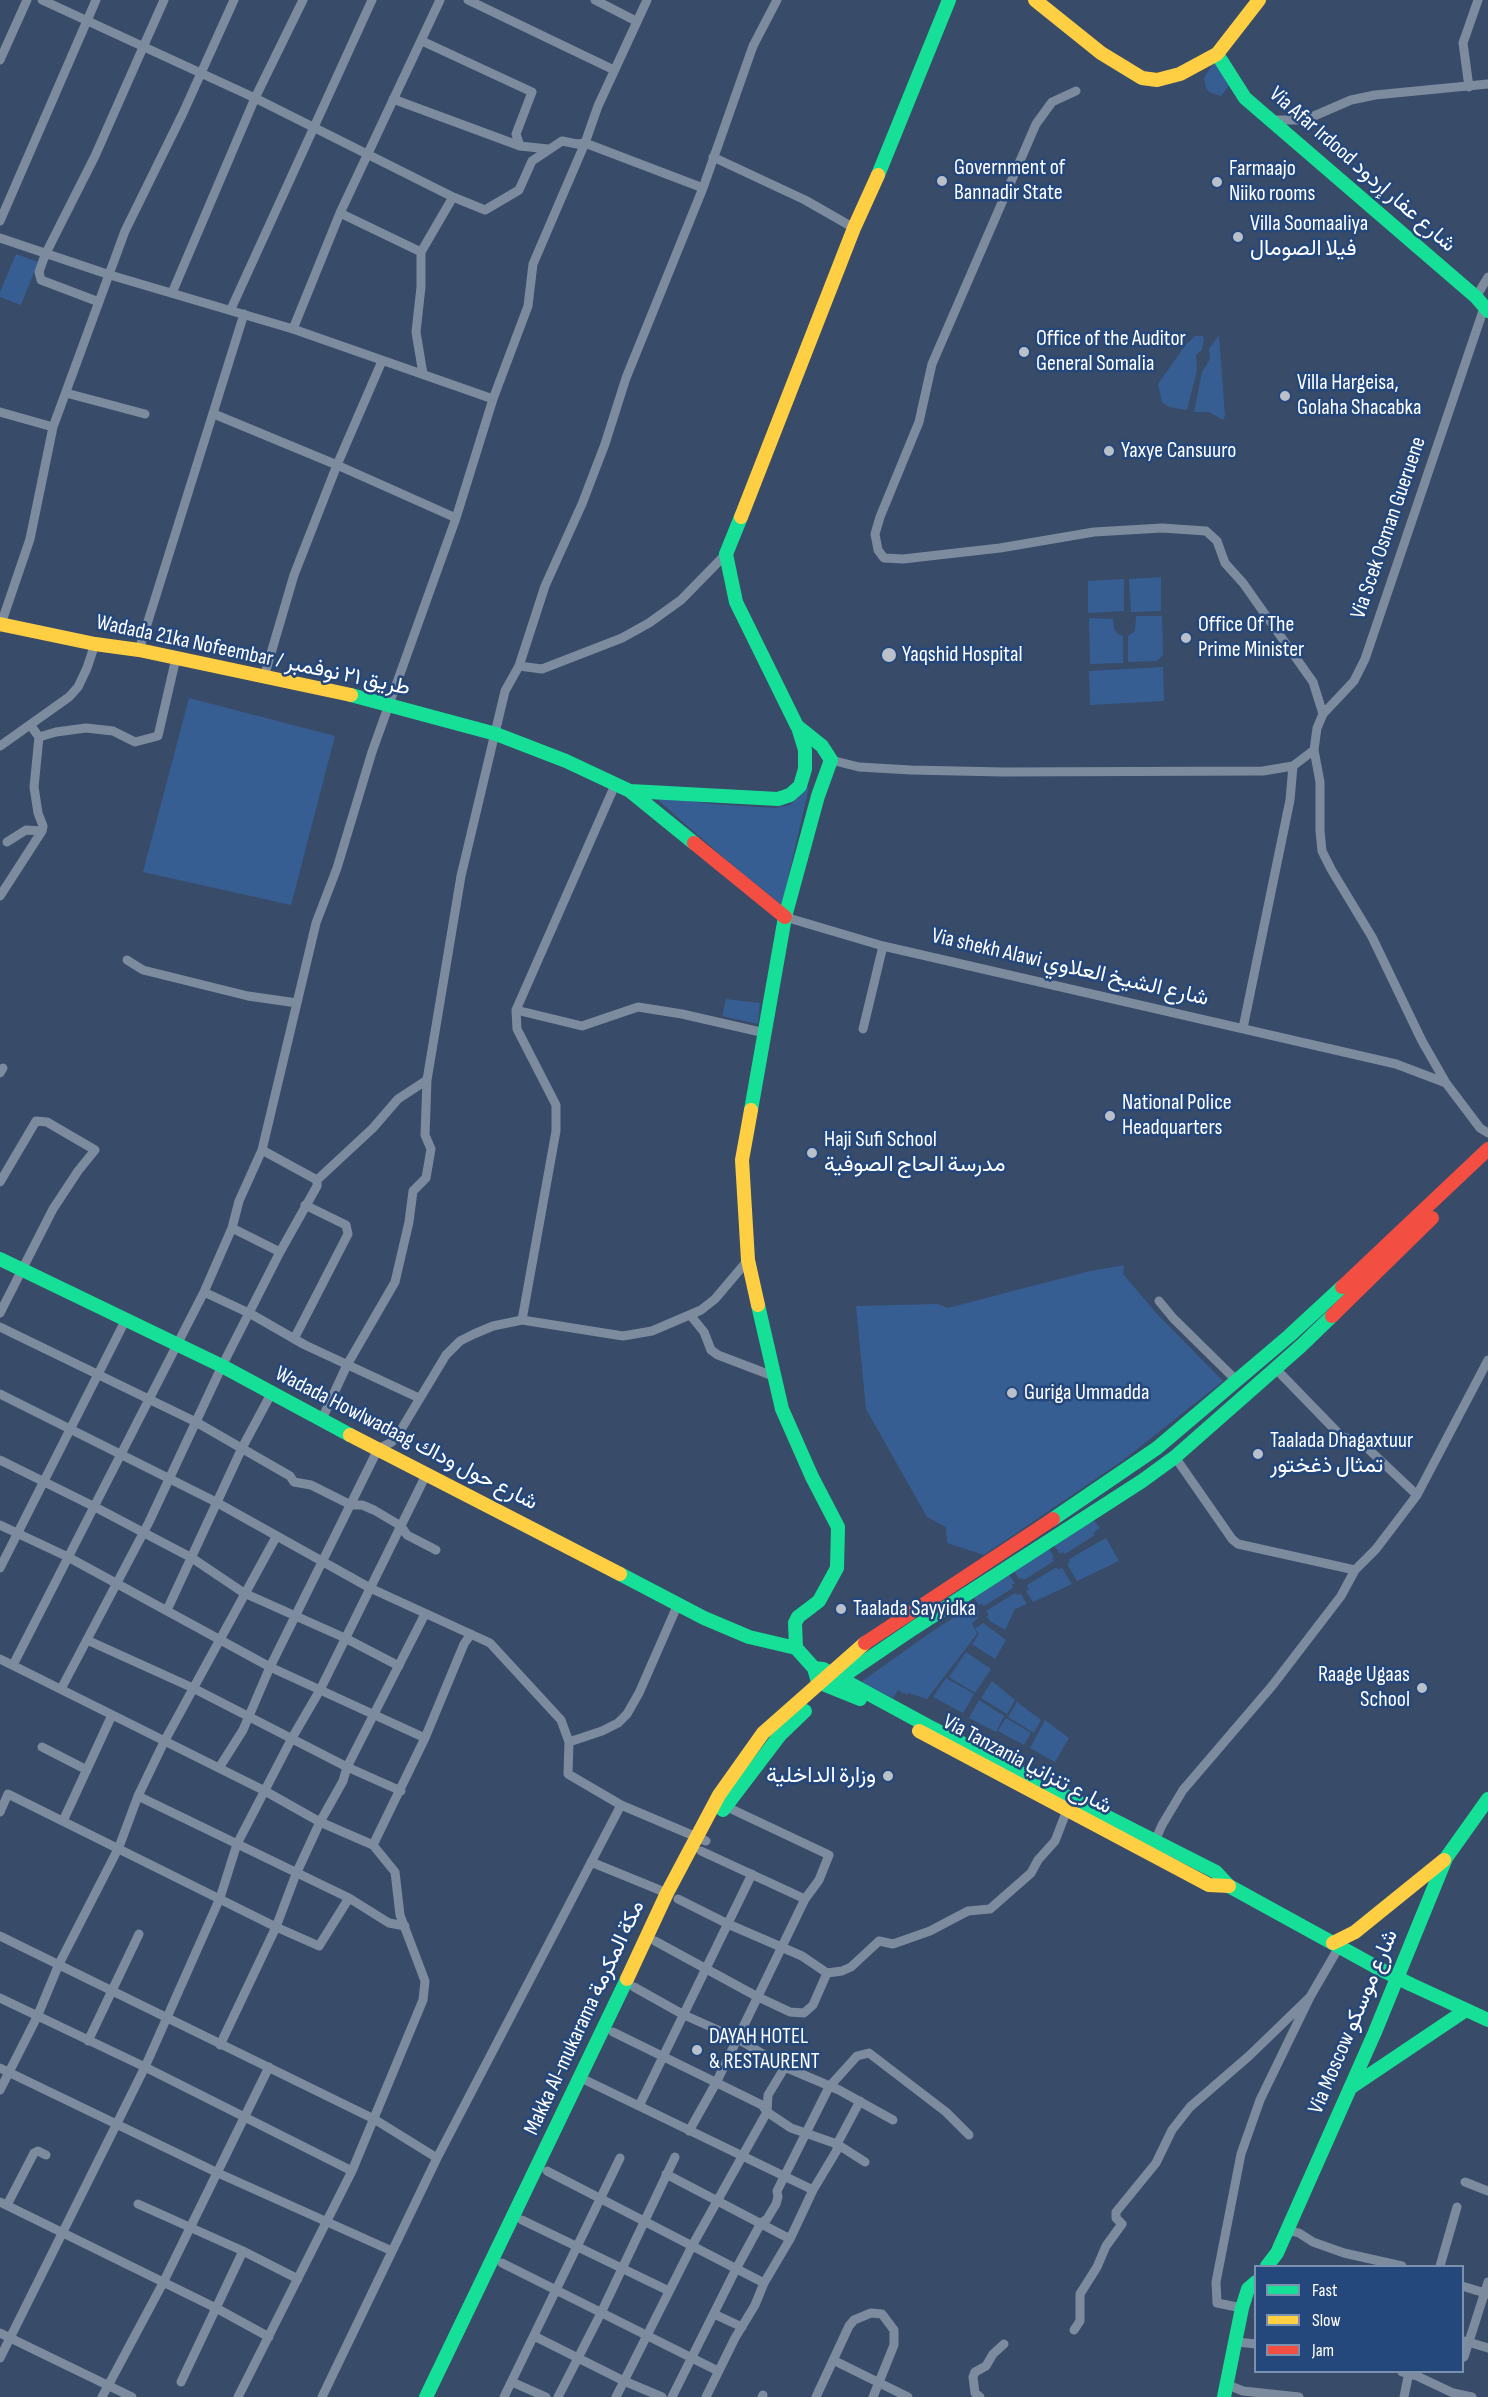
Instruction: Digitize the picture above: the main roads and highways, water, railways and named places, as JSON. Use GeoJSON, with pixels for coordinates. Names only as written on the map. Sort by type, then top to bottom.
{"type":"FeatureCollection","features":[{"type":"Feature","properties":{"kind":"main road"},"geometry":{"type":"LineString","coordinates":[[630,791],[778,799],[790,795],[800,786],[805,769],[805,750],[797,726],[736,602],[726,554],[854,228],[884,162],[949,0]]}},
{"type":"Feature","properties":{"kind":"main road"},"geometry":{"type":"LineString","coordinates":[[1035,0],[1101,53],[1142,78],[1157,80],[1180,74],[1217,54],[1258,0]]}},
{"type":"Feature","properties":{"kind":"main road","name":"Via Afar Irdood شارع عفار إردود"},"geometry":{"type":"LineString","coordinates":[[1217,54],[1245,98],[1483,305]]}},
{"type":"Feature","properties":{"kind":"main road","name":"Wadada 21ka Nofeembar / طريق ٢١ نوفمبر"},"geometry":{"type":"LineString","coordinates":[[0,625],[94,645],[139,650],[390,704],[496,734],[566,761],[630,791]]}},
{"type":"Feature","properties":{"kind":"main road"},"geometry":{"type":"LineString","coordinates":[[797,726],[822,746],[831,760],[818,796],[785,917],[742,1160],[748,1260],[772,1376],[782,1409],[812,1477],[838,1527],[837,1568],[819,1602],[798,1617],[795,1623],[796,1648],[814,1668],[815,1677],[829,1679],[974,1589],[1142,1481],[1175,1457],[1276,1369],[1486,1157]]}},
{"type":"Feature","properties":{"kind":"main road"},"geometry":{"type":"LineString","coordinates":[[630,791],[785,917]]}},
{"type":"Feature","properties":{"kind":"main road"},"geometry":{"type":"LineString","coordinates":[[829,1679],[890,1624],[965,1578],[1121,1473],[1210,1405],[1486,1157]]}},
{"type":"Feature","properties":{"kind":"main road","name":"Wadada Howlwadaag شارع حول وداك"},"geometry":{"type":"LineString","coordinates":[[0,1259],[222,1366],[678,1604],[749,1637],[796,1648]]}},
{"type":"Feature","properties":{"kind":"main road"},"geometry":{"type":"LineString","coordinates":[[1210,1405],[1225,1415]]}},
{"type":"Feature","properties":{"kind":"main road"},"geometry":{"type":"LineString","coordinates":[[965,1578],[974,1589]]}},
{"type":"Feature","properties":{"kind":"main road","name":"Makka Al-mukarama مكة المكرمة"},"geometry":{"type":"LineString","coordinates":[[426,2397],[585,2080],[672,1896],[701,1843],[725,1806],[780,1735],[829,1679]]}},
{"type":"Feature","properties":{"kind":"main road","name":"Makka Al-mukarama مكة المكرمة"},"geometry":{"type":"LineString","coordinates":[[701,1843],[719,1794],[751,1749],[764,1733],[829,1679]]}},
{"type":"Feature","properties":{"kind":"main road","name":"Via Tanzania شارع تنزانيا"},"geometry":{"type":"LineString","coordinates":[[829,1679],[1067,1810],[1095,1817],[1155,1841],[1216,1872],[1229,1886],[1378,1968],[1488,2020]]}},
{"type":"Feature","properties":{"kind":"main road","name":"Via Tanzania شارع تنزانيا"},"geometry":{"type":"LineString","coordinates":[[829,1679],[1095,1817],[1209,1886],[1229,1886]]}},
{"type":"Feature","properties":{"kind":"main road","name":"Via Moscow شارع موسكو"},"geometry":{"type":"LineString","coordinates":[[1269,2265],[1277,2253],[1375,2032],[1446,1858],[1488,1799]]}},
{"type":"Feature","properties":{"kind":"main road"},"geometry":{"type":"LineString","coordinates":[[1336,1945],[1446,1858]]}},
{"type":"Feature","properties":{"kind":"main road","name":"Makka Al-mukarama مكة المكرمة"},"geometry":{"type":"LineString","coordinates":[[439,2397],[547,2171],[585,2080],[613,2032],[634,1987],[672,1896]]}},
{"type":"Feature","properties":{"kind":"main road"},"geometry":{"type":"LineString","coordinates":[[1348,2089],[1466,2010]]}},
{"type":"Feature","properties":{"kind":"main road"},"geometry":{"type":"LineString","coordinates":[[1226,2391],[1242,2308],[1248,2289],[1254,2284]]}},
{"type":"Feature","properties":{"kind":"place","name":"Government of Bannadir State"},"geometry":{"type":"Point","coordinates":[942,181]}},
{"type":"Feature","properties":{"kind":"place","name":"Farmaajo Niiko rooms"},"geometry":{"type":"Point","coordinates":[1217,182]}},
{"type":"Feature","properties":{"kind":"place","name":"Villa Soomaaliya فيلا الصومال"},"geometry":{"type":"Point","coordinates":[1238,237]}},
{"type":"Feature","properties":{"kind":"place","name":"Office of the Auditor General Somalia"},"geometry":{"type":"Point","coordinates":[1024,352]}},
{"type":"Feature","properties":{"kind":"place","name":"Villa Hargeisa, Golaha Shacabka"},"geometry":{"type":"Point","coordinates":[1285,396]}},
{"type":"Feature","properties":{"kind":"place","name":"Yaxye Cansuuro"},"geometry":{"type":"Point","coordinates":[1109,451]}},
{"type":"Feature","properties":{"kind":"place","name":"Office Of The Prime Minister"},"geometry":{"type":"Point","coordinates":[1186,638]}},
{"type":"Feature","properties":{"kind":"place","name":"Yaqshid Hospital"},"geometry":{"type":"Point","coordinates":[889,655]}},
{"type":"Feature","properties":{"kind":"place","name":"National Police Headquarters"},"geometry":{"type":"Point","coordinates":[1110,1116]}},
{"type":"Feature","properties":{"kind":"place","name":"Haji Sufi School مدرسة الحاج الصوفية"},"geometry":{"type":"Point","coordinates":[812,1153]}},
{"type":"Feature","properties":{"kind":"place","name":"Guriga Ummadda"},"geometry":{"type":"Point","coordinates":[1012,1393]}},
{"type":"Feature","properties":{"kind":"place","name":"Taalada Dhagaxtuur تمثال ذغختور"},"geometry":{"type":"Point","coordinates":[1258,1454]}},
{"type":"Feature","properties":{"kind":"place","name":"Taalada Sayyidka"},"geometry":{"type":"Point","coordinates":[841,1609]}},
{"type":"Feature","properties":{"kind":"place","name":"Raage Ugaas School"},"geometry":{"type":"Point","coordinates":[1422,1688]}},
{"type":"Feature","properties":{"kind":"place","name":"وزارة الداخلية"},"geometry":{"type":"Point","coordinates":[888,1776]}},
{"type":"Feature","properties":{"kind":"place","name":"DAYAH HOTEL & RESTAURENT"},"geometry":{"type":"Point","coordinates":[697,2050]}}]}
